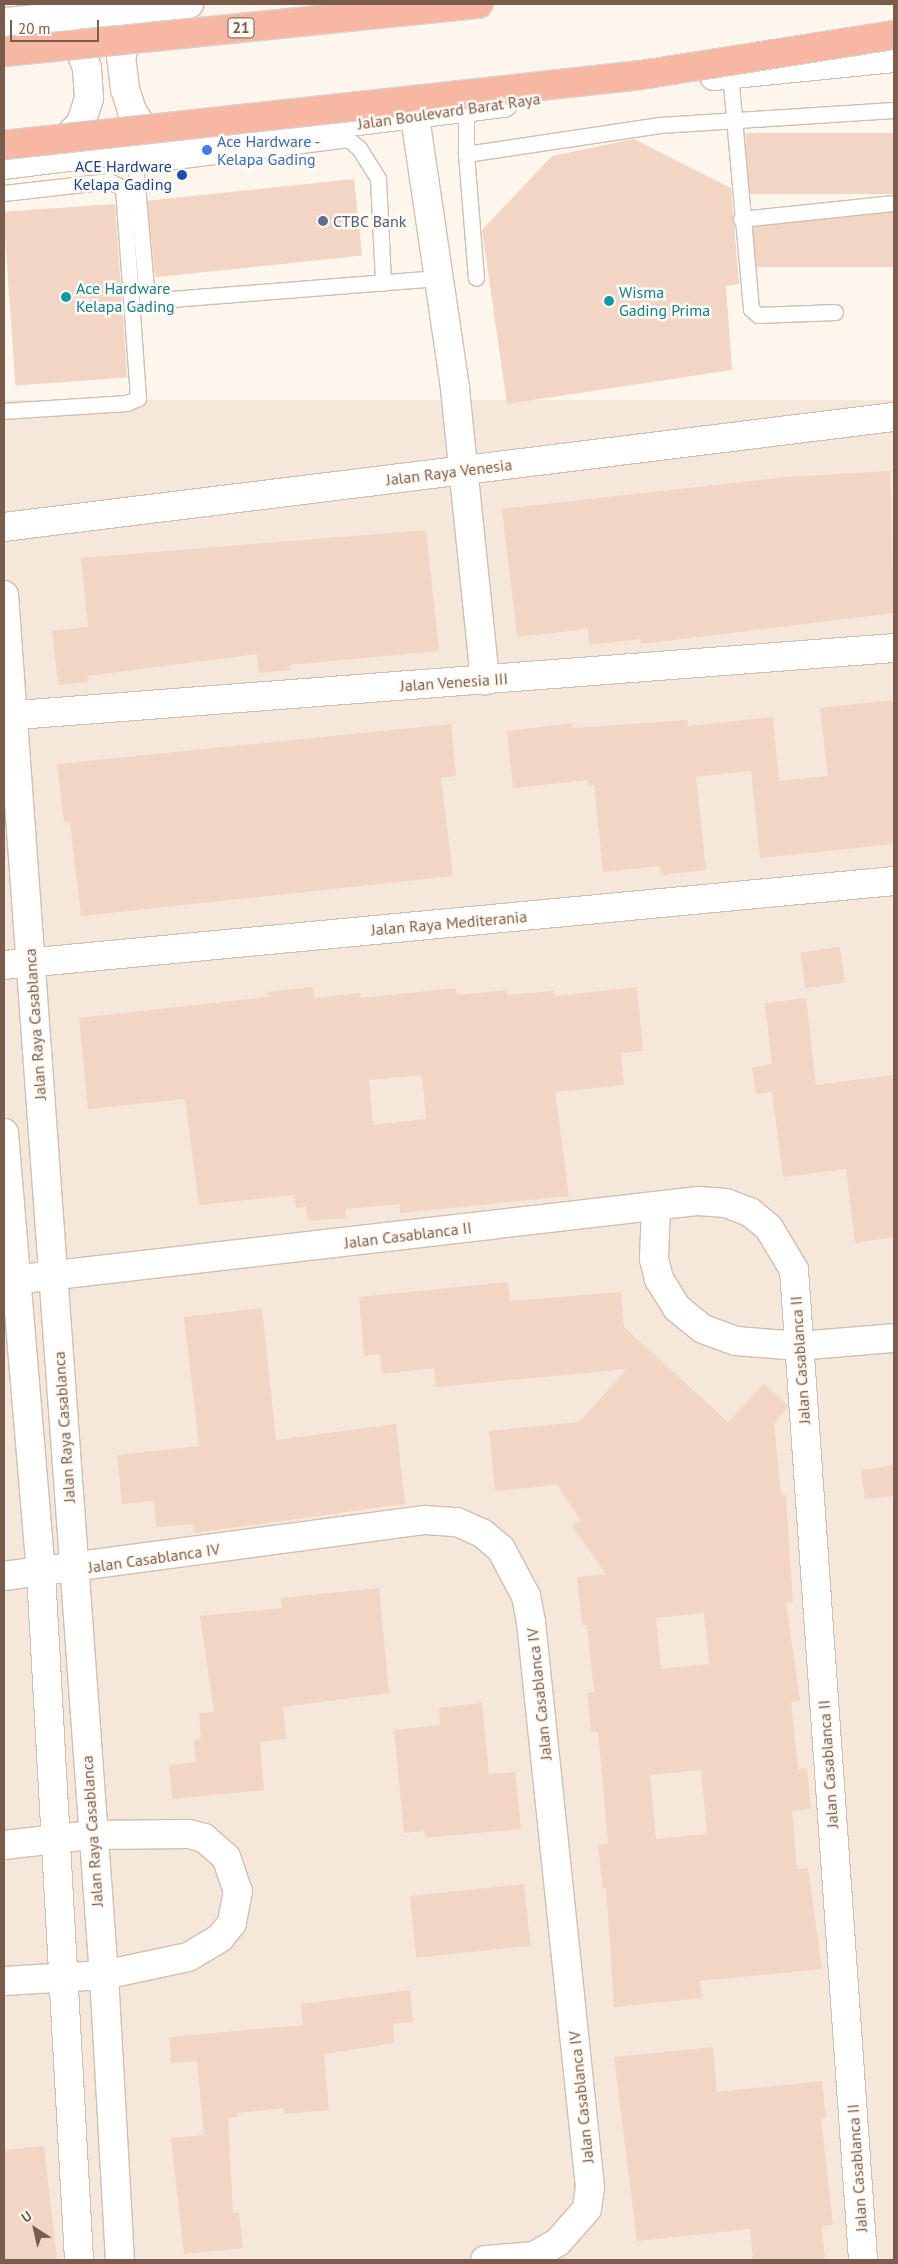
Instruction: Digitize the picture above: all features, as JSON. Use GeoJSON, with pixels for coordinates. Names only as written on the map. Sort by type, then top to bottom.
{"type":"FeatureCollection","features":[{"type":"Feature","properties":{"kind":"highway","name":"21"},"geometry":{"type":"LineString","coordinates":[[4,52],[479,4]]}},
{"type":"Feature","properties":{"kind":"highway"},"geometry":{"type":"LineString","coordinates":[[4,145],[641,75],[894,35]]}},
{"type":"Feature","properties":{"kind":"street"},"geometry":{"type":"LineString","coordinates":[[4,22],[189,4]]}},
{"type":"Feature","properties":{"kind":"street"},"geometry":{"type":"LineString","coordinates":[[141,9],[124,44],[123,72],[142,155]]}},
{"type":"Feature","properties":{"kind":"street"},"geometry":{"type":"LineString","coordinates":[[46,160],[81,123],[89,98],[87,68],[80,50],[50,18]]}},
{"type":"Feature","properties":{"kind":"street","name":"Jalan Boulevard Barat Raya"},"geometry":{"type":"LineString","coordinates":[[4,165],[46,160],[142,155],[415,117],[466,108],[730,73],[894,58]]}},
{"type":"Feature","properties":{"kind":"street"},"geometry":{"type":"LineString","coordinates":[[415,117],[437,278],[455,389],[485,680]]}},
{"type":"Feature","properties":{"kind":"street","name":"Jalan Raya Venesia"},"geometry":{"type":"LineString","coordinates":[[4,527],[463,464],[894,417]]}},
{"type":"Feature","properties":{"kind":"street","name":"Jalan Raya Casablanca"},"geometry":{"type":"LineString","coordinates":[[4,595],[9,715],[31,962],[92,1835],[104,1975],[120,2260]]}},
{"type":"Feature","properties":{"kind":"street","name":"Jalan Venesia III"},"geometry":{"type":"LineString","coordinates":[[9,715],[894,648]]}},
{"type":"Feature","properties":{"kind":"street","name":"Jalan Raya Mediterania"},"geometry":{"type":"LineString","coordinates":[[4,965],[894,881]]}},
{"type":"Feature","properties":{"kind":"street"},"geometry":{"type":"LineString","coordinates":[[4,1133],[11,1281],[41,1573],[60,1980],[79,2260]]}},
{"type":"Feature","properties":{"kind":"street","name":"Jalan Casablanca II"},"geometry":{"type":"LineString","coordinates":[[11,1281],[656,1206],[726,1204],[750,1212],[769,1228],[794,1270],[863,2260]]}},
{"type":"Feature","properties":{"kind":"street"},"geometry":{"type":"LineString","coordinates":[[656,1206],[654,1259],[666,1294],[677,1308],[718,1337],[799,1346],[894,1338]]}},
{"type":"Feature","properties":{"kind":"street","name":"Jalan Casablanca IV"},"geometry":{"type":"LineString","coordinates":[[4,1576],[74,1570],[425,1520],[457,1522],[482,1533],[501,1549],[526,1596],[531,1622],[590,2187],[587,2209],[575,2228],[534,2256],[485,2260]]}},
{"type":"Feature","properties":{"kind":"street"},"geometry":{"type":"LineString","coordinates":[[4,1845],[92,1835],[204,1838],[226,1857],[238,1891],[232,1923],[206,1948],[188,1957],[104,1975],[60,1980],[4,1981]]}},
{"type":"Feature","properties":{"kind":"lane"},"geometry":{"type":"LineString","coordinates":[[730,73],[735,118],[741,219],[751,310],[758,315],[835,312]]}},
{"type":"Feature","properties":{"kind":"lane"},"geometry":{"type":"LineString","coordinates":[[466,108],[466,154],[476,278]]}},
{"type":"Feature","properties":{"kind":"lane"},"geometry":{"type":"LineString","coordinates":[[466,154],[605,131],[735,118],[894,110]]}},
{"type":"Feature","properties":{"kind":"lane"},"geometry":{"type":"LineString","coordinates":[[383,283],[378,179],[359,148],[348,139],[142,155],[147,302],[383,283],[437,278]]}},
{"type":"Feature","properties":{"kind":"lane"},"geometry":{"type":"LineString","coordinates":[[4,193],[108,181],[122,188],[138,398],[127,403],[4,411]]}},
{"type":"Feature","properties":{"kind":"lane"},"geometry":{"type":"LineString","coordinates":[[741,219],[894,203]]}},
{"type":"Feature","properties":{"kind":"shaded area"},"geometry":{"type":"Polygon","coordinates":[[[4,400],[894,400],[894,2260],[4,2260],[4,400]]]}},
{"type":"Feature","properties":{"kind":"building"},"geometry":{"type":"Polygon","coordinates":[[[746,133],[894,133],[894,194],[746,194],[746,133]]]}},
{"type":"Feature","properties":{"kind":"building","name":"Wisma Gading Prima"},"geometry":{"type":"Polygon","coordinates":[[[634,139],[731,188],[739,284],[726,286],[732,370],[507,404],[482,230],[552,156],[634,139]]]}},
{"type":"Feature","properties":{"kind":"building"},"geometry":{"type":"Polygon","coordinates":[[[354,179],[362,256],[155,277],[147,201],[354,179]]]}},
{"type":"Feature","properties":{"kind":"building","name":"Ace Hardware Kelapa Gading"},"geometry":{"type":"Polygon","coordinates":[[[115,204],[127,378],[15,385],[4,212],[115,204]]]}},
{"type":"Feature","properties":{"kind":"building"},"geometry":{"type":"Polygon","coordinates":[[[752,212],[894,212],[894,267],[752,267],[752,212]]]}},
{"type":"Feature","properties":{"kind":"building"},"geometry":{"type":"Polygon","coordinates":[[[890,471],[894,613],[641,644],[640,639],[589,645],[588,629],[517,637],[502,509],[787,477],[890,471]]]}},
{"type":"Feature","properties":{"kind":"building"},"geometry":{"type":"Polygon","coordinates":[[[426,530],[439,651],[289,665],[290,670],[259,673],[257,654],[87,676],[88,682],[58,685],[52,631],[88,627],[81,558],[426,530]]]}},
{"type":"Feature","properties":{"kind":"building"},"geometry":{"type":"Polygon","coordinates":[[[894,700],[894,844],[760,858],[751,771],[696,777],[706,870],[661,875],[660,866],[603,872],[594,785],[588,786],[588,780],[513,788],[507,731],[572,723],[572,728],[687,720],[688,726],[773,717],[779,781],[828,776],[820,708],[894,700]]]}},
{"type":"Feature","properties":{"kind":"building"},"geometry":{"type":"Polygon","coordinates":[[[451,724],[456,776],[441,778],[453,876],[81,916],[70,822],[64,822],[57,764],[451,724]]]}},
{"type":"Feature","properties":{"kind":"building"},"geometry":{"type":"Polygon","coordinates":[[[840,947],[845,983],[805,988],[800,953],[840,947]]]}},
{"type":"Feature","properties":{"kind":"building"},"geometry":{"type":"Polygon","coordinates":[[[313,987],[314,998],[361,993],[361,998],[456,988],[457,995],[507,990],[507,995],[554,991],[555,996],[637,987],[643,1051],[621,1053],[624,1085],[555,1092],[569,1196],[400,1213],[400,1204],[345,1209],[346,1218],[308,1221],[306,1207],[296,1208],[294,1195],[199,1205],[185,1099],[88,1109],[79,1018],[268,997],[267,992],[313,987]],[[422,1075],[369,1080],[373,1125],[426,1119],[422,1075]]]}},
{"type":"Feature","properties":{"kind":"building"},"geometry":{"type":"Polygon","coordinates":[[[806,998],[816,1085],[894,1075],[894,1237],[855,1243],[846,1169],[783,1177],[772,1092],[756,1094],[752,1067],[772,1064],[765,1003],[806,998]]]}},
{"type":"Feature","properties":{"kind":"building"},"geometry":{"type":"Polygon","coordinates":[[[508,1282],[510,1301],[621,1292],[624,1327],[728,1422],[764,1384],[788,1406],[774,1424],[781,1495],[786,1495],[793,1602],[786,1602],[800,1701],[791,1702],[798,1769],[807,1768],[811,1809],[792,1811],[797,1869],[808,1868],[822,1969],[700,1981],[702,1998],[614,2007],[606,1888],[603,1889],[598,1845],[608,1844],[598,1732],[591,1732],[587,1693],[594,1692],[587,1625],[582,1625],[577,1577],[606,1574],[572,1526],[581,1520],[557,1485],[495,1491],[489,1431],[579,1422],[627,1369],[436,1387],[434,1368],[382,1374],[380,1354],[364,1356],[359,1297],[508,1282]],[[704,1613],[656,1618],[661,1669],[709,1664],[704,1613]],[[701,1770],[650,1775],[656,1839],[707,1834],[701,1770]]]}},
{"type":"Feature","properties":{"kind":"building"},"geometry":{"type":"Polygon","coordinates":[[[262,1308],[276,1440],[396,1424],[405,1504],[194,1533],[193,1524],[156,1527],[154,1501],[122,1504],[117,1455],[199,1446],[184,1317],[262,1308]]]}},
{"type":"Feature","properties":{"kind":"building"},"geometry":{"type":"Polygon","coordinates":[[[894,1465],[894,1496],[865,1499],[861,1470],[894,1465]]]}},
{"type":"Feature","properties":{"kind":"building"},"geometry":{"type":"Polygon","coordinates":[[[379,1588],[389,1693],[283,1707],[286,1739],[260,1742],[264,1790],[172,1799],[169,1765],[196,1762],[194,1740],[201,1739],[199,1713],[214,1712],[200,1616],[282,1608],[281,1598],[379,1588]]]}},
{"type":"Feature","properties":{"kind":"building"},"geometry":{"type":"Polygon","coordinates":[[[482,1703],[489,1774],[515,1772],[521,1829],[425,1838],[424,1831],[404,1833],[394,1730],[440,1725],[439,1708],[482,1703]]]}},
{"type":"Feature","properties":{"kind":"building"},"geometry":{"type":"Polygon","coordinates":[[[524,1884],[530,1946],[416,1958],[410,1896],[524,1884]]]}},
{"type":"Feature","properties":{"kind":"building"},"geometry":{"type":"Polygon","coordinates":[[[410,1990],[413,2022],[393,2024],[394,2043],[324,2054],[329,2110],[284,2114],[283,2108],[237,2113],[238,2117],[228,2118],[233,2213],[239,2212],[243,2248],[184,2254],[171,2138],[204,2135],[197,2061],[171,2063],[169,2037],[303,2025],[301,2004],[410,1990]]]}},
{"type":"Feature","properties":{"kind":"building"},"geometry":{"type":"Polygon","coordinates":[[[713,2047],[717,2092],[822,2081],[826,2118],[821,2118],[833,2225],[822,2226],[825,2260],[753,2260],[750,2229],[637,2241],[614,2057],[713,2047]]]}},
{"type":"Feature","properties":{"kind":"building"},"geometry":{"type":"Polygon","coordinates":[[[44,2146],[57,2260],[4,2260],[4,2150],[44,2146]]]}},
{"type":"Feature","properties":{"kind":"place","name":"Ace Hardware - Kelapa Gading"},"geometry":{"type":"Point","coordinates":[207,150]}},
{"type":"Feature","properties":{"kind":"place","name":"ACE Hardware Kelapa Gading"},"geometry":{"type":"Point","coordinates":[182,175]}},
{"type":"Feature","properties":{"kind":"place","name":"CTBC Bank"},"geometry":{"type":"Point","coordinates":[323,221]}},
{"type":"Feature","properties":{"kind":"place","name":"Ace Hardware Kelapa Gading"},"geometry":{"type":"Point","coordinates":[66,297]}},
{"type":"Feature","properties":{"kind":"place","name":"Wisma Gading Prima"},"geometry":{"type":"Point","coordinates":[609,301]}}]}
